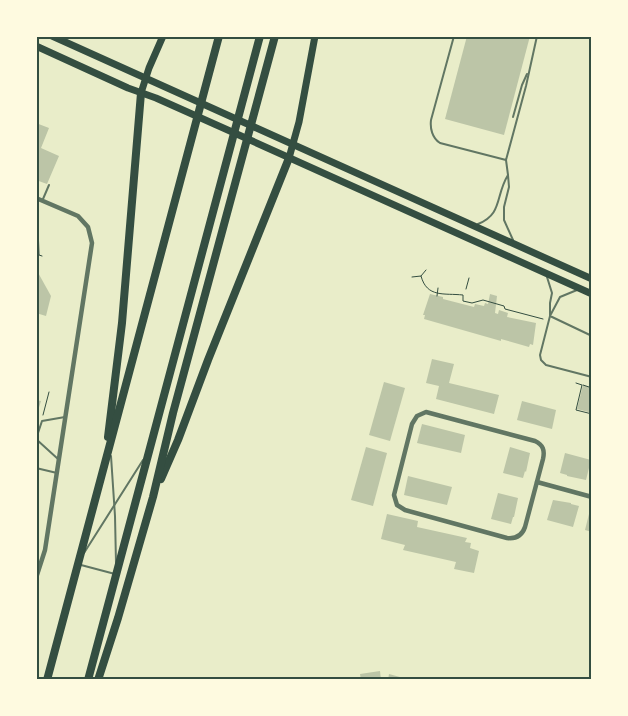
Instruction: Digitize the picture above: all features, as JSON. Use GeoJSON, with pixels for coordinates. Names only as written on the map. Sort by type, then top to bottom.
{"type":"FeatureCollection","features":[{"type":"Feature","properties":{"kind":"highway"},"geometry":{"type":"LineString","coordinates":[[47,680],[219,36]]}},
{"type":"Feature","properties":{"kind":"highway"},"geometry":{"type":"LineString","coordinates":[[88,680],[260,36]]}},
{"type":"Feature","properties":{"kind":"highway"},"geometry":{"type":"LineString","coordinates":[[98,680],[153,497],[173,413],[275,36]]}},
{"type":"Feature","properties":{"kind":"highway"},"geometry":{"type":"LineString","coordinates":[[104,466],[122,323],[141,93]]}},
{"type":"Feature","properties":{"kind":"highway"},"geometry":{"type":"LineString","coordinates":[[153,497],[178,440],[289,158]]}},
{"type":"Feature","properties":{"kind":"main road"},"geometry":{"type":"LineString","coordinates":[[52,36],[592,279]]}},
{"type":"Feature","properties":{"kind":"main road"},"geometry":{"type":"LineString","coordinates":[[141,93],[145,78],[163,36]]}},
{"type":"Feature","properties":{"kind":"main road"},"geometry":{"type":"LineString","coordinates":[[289,158],[294,144],[314,36]]}},
{"type":"Feature","properties":{"kind":"main road"},"geometry":{"type":"LineString","coordinates":[[36,46],[186,111],[592,294]]}},
{"type":"Feature","properties":{"kind":"street"},"geometry":{"type":"LineString","coordinates":[[36,578],[45,550],[92,243],[88,227],[78,216],[38,199]]}},
{"type":"Feature","properties":{"kind":"street"},"geometry":{"type":"LineString","coordinates":[[426,412],[539,443],[543,448],[544,454],[537,482],[525,530],[518,536],[511,538],[402,509],[397,505],[394,497],[413,421],[419,414],[426,412]]}},
{"type":"Feature","properties":{"kind":"street"},"geometry":{"type":"LineString","coordinates":[[537,482],[592,497]]}},
{"type":"Feature","properties":{"kind":"lane"},"geometry":{"type":"LineString","coordinates":[[454,36],[432,120],[431,128],[435,138],[440,143],[506,160]]}},
{"type":"Feature","properties":{"kind":"lane"},"geometry":{"type":"LineString","coordinates":[[515,244],[504,220],[504,207],[509,187],[506,160],[537,36]]}},
{"type":"Feature","properties":{"kind":"lane"},"geometry":{"type":"LineString","coordinates":[[513,117],[528,71]]}},
{"type":"Feature","properties":{"kind":"lane"},"geometry":{"type":"LineString","coordinates":[[474,226],[486,221],[494,214],[502,185],[508,175]]}},
{"type":"Feature","properties":{"kind":"lane"},"geometry":{"type":"LineString","coordinates":[[38,199],[48,185]]}},
{"type":"Feature","properties":{"kind":"lane"},"geometry":{"type":"LineString","coordinates":[[546,273],[552,290],[550,316],[540,355],[542,362],[546,365],[592,377]]}},
{"type":"Feature","properties":{"kind":"lane"},"geometry":{"type":"LineString","coordinates":[[550,316],[562,295],[580,289]]}},
{"type":"Feature","properties":{"kind":"lane"},"geometry":{"type":"LineString","coordinates":[[550,316],[592,336]]}},
{"type":"Feature","properties":{"kind":"lane"},"geometry":{"type":"LineString","coordinates":[[59,459],[36,439],[42,421],[65,416]]}},
{"type":"Feature","properties":{"kind":"lane"},"geometry":{"type":"LineString","coordinates":[[109,428],[114,505],[116,574],[78,564],[114,505],[149,450]]}},
{"type":"Feature","properties":{"kind":"lane"},"geometry":{"type":"LineString","coordinates":[[36,468],[56,473]]}},
{"type":"Feature","properties":{"kind":"path"},"geometry":{"type":"LineString","coordinates":[[36,223],[38,226],[39,255],[42,256]]}},
{"type":"Feature","properties":{"kind":"path"},"geometry":{"type":"LineString","coordinates":[[412,277],[421,276],[426,270]]}},
{"type":"Feature","properties":{"kind":"path"},"geometry":{"type":"LineString","coordinates":[[421,276],[426,288],[437,294],[463,295],[463,301],[472,303],[483,300],[492,302],[504,306],[505,309],[545,320]]}},
{"type":"Feature","properties":{"kind":"path"},"geometry":{"type":"LineString","coordinates":[[466,289],[469,278]]}},
{"type":"Feature","properties":{"kind":"path"},"geometry":{"type":"LineString","coordinates":[[437,294],[438,288]]}},
{"type":"Feature","properties":{"kind":"path"},"geometry":{"type":"LineString","coordinates":[[525,320],[526,315]]}},
{"type":"Feature","properties":{"kind":"path"},"geometry":{"type":"LineString","coordinates":[[587,379],[576,410],[592,414]]}},
{"type":"Feature","properties":{"kind":"path"},"geometry":{"type":"LineString","coordinates":[[576,383],[592,388]]}},
{"type":"Feature","properties":{"kind":"path"},"geometry":{"type":"LineString","coordinates":[[42,421],[49,392]]}},
{"type":"Feature","properties":{"kind":"building"},"geometry":{"type":"Polygon","coordinates":[[[467,36],[530,36],[504,135],[445,119],[467,36]]]}},
{"type":"Feature","properties":{"kind":"building"},"geometry":{"type":"Polygon","coordinates":[[[36,123],[49,128],[41,148],[59,156],[47,184],[36,180],[36,123]]]}},
{"type":"Feature","properties":{"kind":"building"},"geometry":{"type":"Polygon","coordinates":[[[36,269],[51,296],[46,316],[36,313],[36,269]]]}},
{"type":"Feature","properties":{"kind":"building"},"geometry":{"type":"Polygon","coordinates":[[[430,294],[474,307],[475,304],[484,306],[485,303],[488,304],[490,294],[497,296],[495,313],[498,314],[499,310],[508,313],[507,317],[536,323],[533,345],[530,344],[529,347],[501,339],[501,341],[424,319],[425,315],[423,315],[430,294]]]}},
{"type":"Feature","properties":{"kind":"building"},"geometry":{"type":"Polygon","coordinates":[[[432,359],[454,364],[449,383],[499,395],[494,414],[436,399],[439,386],[426,383],[432,359]]]}},
{"type":"Feature","properties":{"kind":"building"},"geometry":{"type":"Polygon","coordinates":[[[384,382],[405,388],[390,441],[369,435],[384,382]]]}},
{"type":"Feature","properties":{"kind":"building"},"geometry":{"type":"Polygon","coordinates":[[[583,385],[592,388],[592,413],[577,409],[583,385]]]}},
{"type":"Feature","properties":{"kind":"building"},"geometry":{"type":"Polygon","coordinates":[[[36,400],[41,401],[37,414],[36,414],[36,400]]]}},
{"type":"Feature","properties":{"kind":"building"},"geometry":{"type":"Polygon","coordinates":[[[522,401],[556,410],[552,429],[517,420],[522,401]]]}},
{"type":"Feature","properties":{"kind":"building"},"geometry":{"type":"Polygon","coordinates":[[[422,424],[465,435],[461,453],[417,443],[422,424]]]}},
{"type":"Feature","properties":{"kind":"building"},"geometry":{"type":"Polygon","coordinates":[[[366,447],[387,453],[373,506],[351,500],[366,447]]]}},
{"type":"Feature","properties":{"kind":"building"},"geometry":{"type":"Polygon","coordinates":[[[510,447],[530,453],[523,478],[503,473],[510,447]]]}},
{"type":"Feature","properties":{"kind":"building"},"geometry":{"type":"Polygon","coordinates":[[[565,453],[591,460],[586,480],[560,473],[565,453]]]}},
{"type":"Feature","properties":{"kind":"building"},"geometry":{"type":"Polygon","coordinates":[[[408,476],[452,487],[447,505],[404,495],[408,476]]]}},
{"type":"Feature","properties":{"kind":"building"},"geometry":{"type":"Polygon","coordinates":[[[498,493],[518,498],[511,524],[491,519],[498,493]]]}},
{"type":"Feature","properties":{"kind":"building"},"geometry":{"type":"Polygon","coordinates":[[[553,500],[579,506],[573,527],[547,520],[553,500]]]}},
{"type":"Feature","properties":{"kind":"building"},"geometry":{"type":"Polygon","coordinates":[[[590,510],[592,510],[592,532],[585,530],[590,510]]]}},
{"type":"Feature","properties":{"kind":"building"},"geometry":{"type":"Polygon","coordinates":[[[387,514],[418,521],[417,527],[467,538],[465,542],[471,543],[470,548],[479,551],[474,573],[454,569],[456,562],[403,550],[405,545],[381,539],[387,514]]]}},
{"type":"Feature","properties":{"kind":"building"},"geometry":{"type":"Polygon","coordinates":[[[380,671],[381,680],[361,680],[360,674],[380,671]]]}},
{"type":"Feature","properties":{"kind":"building"},"geometry":{"type":"Polygon","coordinates":[[[389,674],[407,679],[388,680],[389,674]]]}}]}
